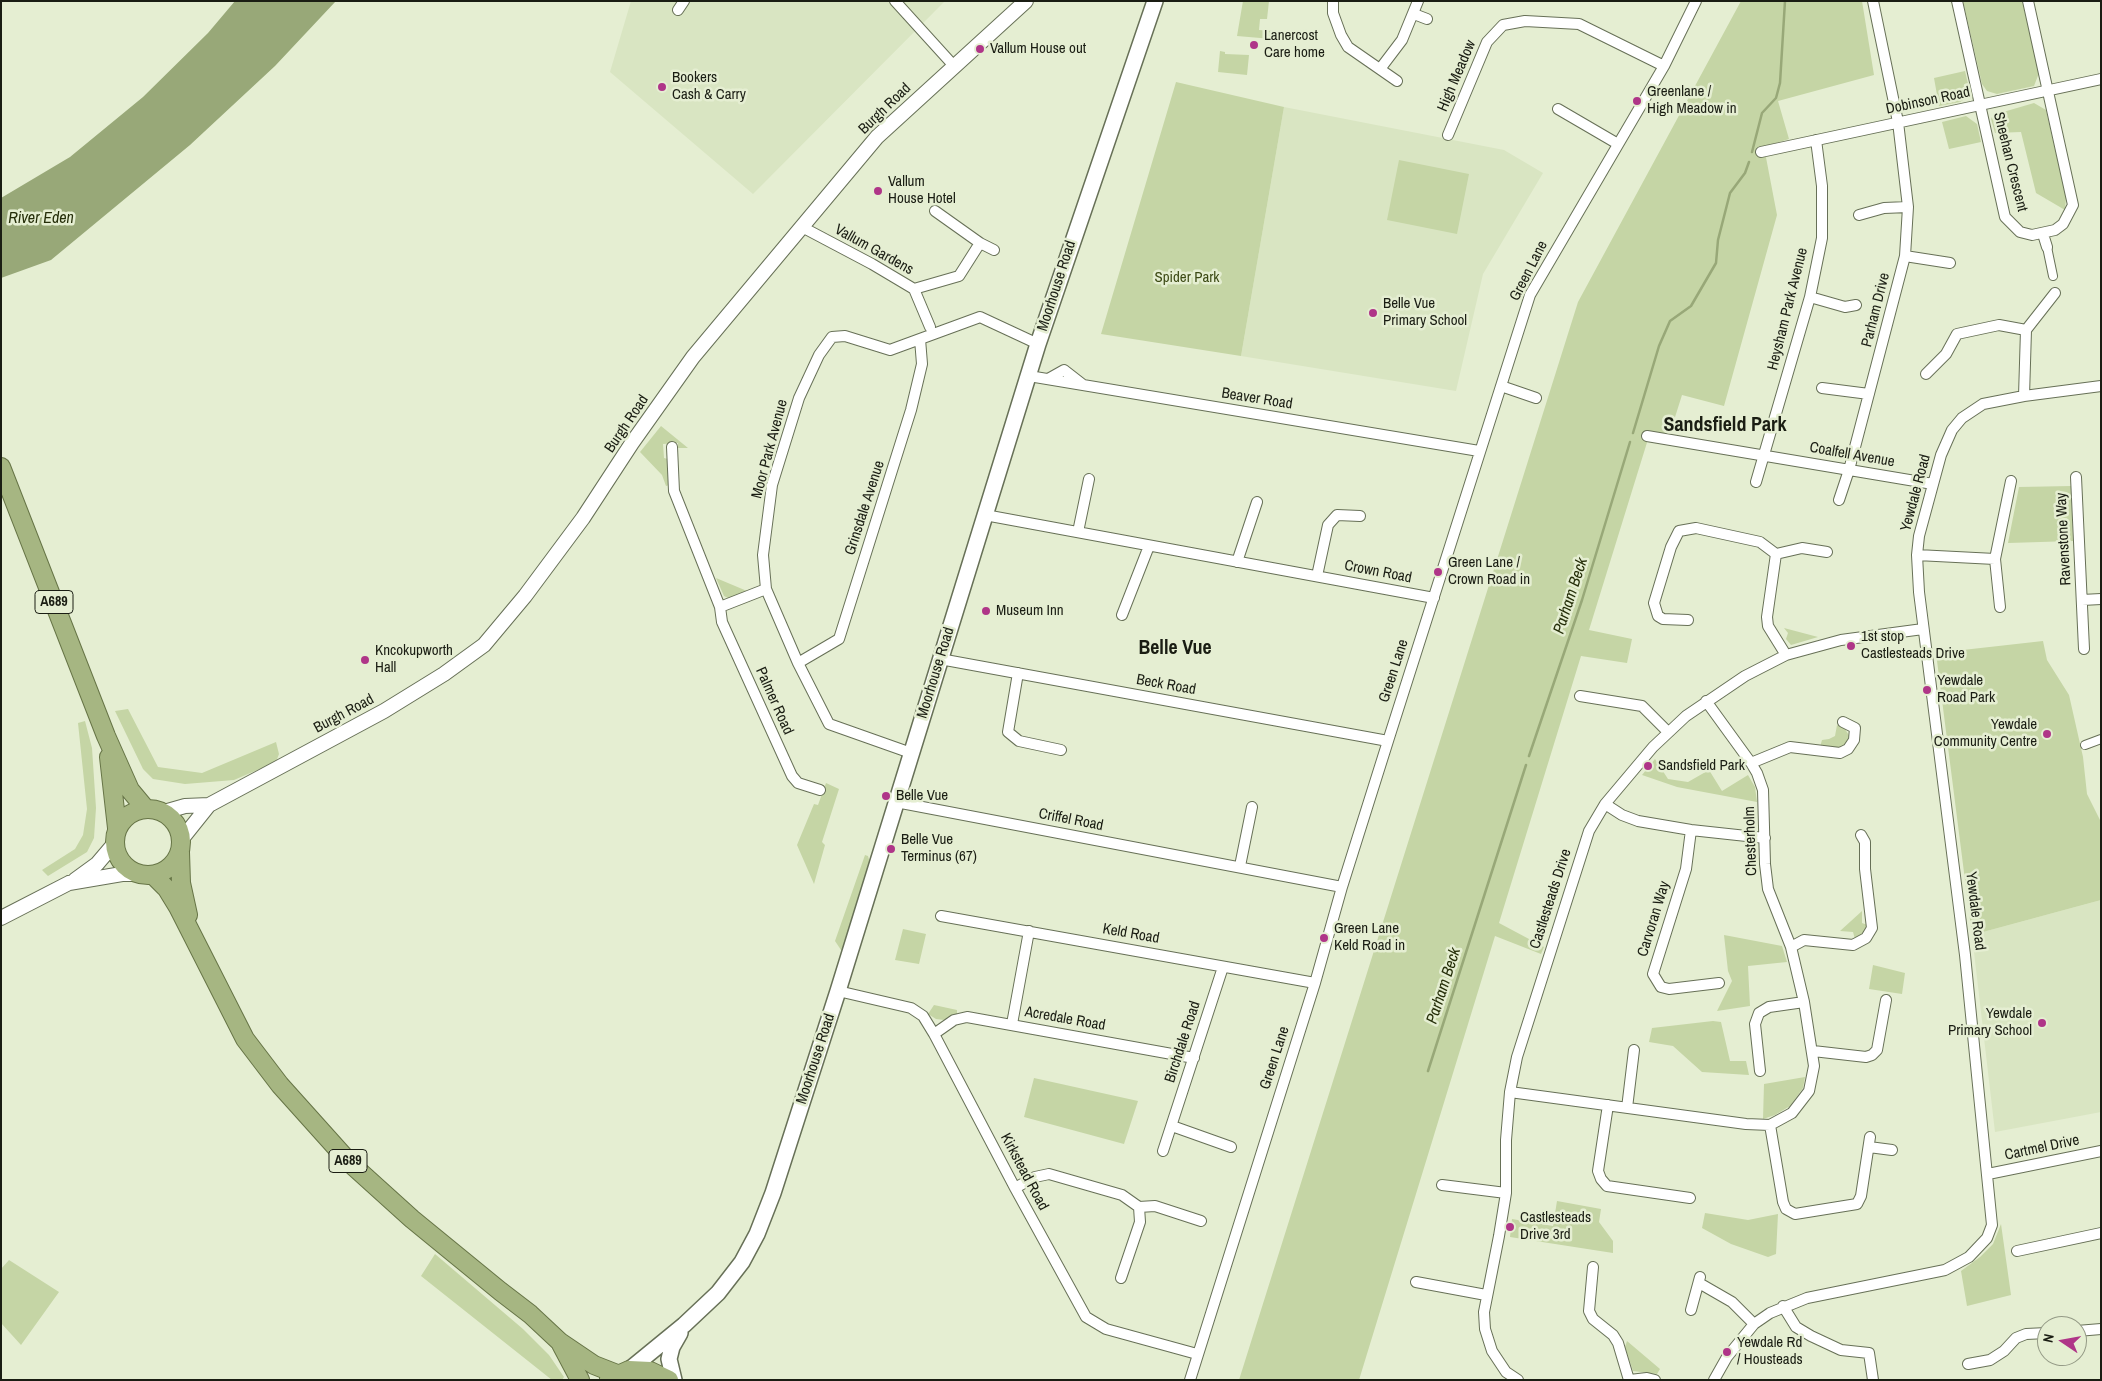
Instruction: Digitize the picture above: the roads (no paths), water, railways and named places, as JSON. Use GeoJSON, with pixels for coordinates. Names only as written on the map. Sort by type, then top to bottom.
{"type":"FeatureCollection","features":[{"type":"Feature","properties":{"kind":"highway","name":"A689"},"geometry":{"type":"LineString","coordinates":[[1,467],[106,736],[130,790],[145,808]]}},
{"type":"Feature","properties":{"kind":"highway","name":"A689"},"geometry":{"type":"LineString","coordinates":[[106,736],[117,854],[122,863],[130,870],[146,874],[167,889],[192,932],[245,1039],[280,1085],[350,1163],[412,1219],[530,1314],[560,1342],[594,1365],[618,1375],[650,1371],[670,1380]]}},
{"type":"Feature","properties":{"kind":"highway"},"geometry":{"type":"LineString","coordinates":[[116,836],[128,814],[145,808],[164,812]]}},
{"type":"Feature","properties":{"kind":"highway","name":"A689"},"geometry":{"type":"LineString","coordinates":[[164,812],[173,819],[179,829],[181,883],[192,932]]}},
{"type":"Feature","properties":{"kind":"highway"},"geometry":{"type":"LineString","coordinates":[[146,874],[170,867],[181,846]]}},
{"type":"Feature","properties":{"kind":"highway","name":"A689"},"geometry":{"type":"LineString","coordinates":[[560,1342],[580,1380]]}},
{"type":"Feature","properties":{"kind":"main road","name":"Moorhouse Road"},"geometry":{"type":"LineString","coordinates":[[618,1375],[684,1325],[718,1292],[742,1262],[757,1234],[773,1193],[838,991],[1038,344],[1155,1]]}},
{"type":"Feature","properties":{"kind":"main road","name":"Moorhouse Road"},"geometry":{"type":"LineString","coordinates":[[674,1380],[669,1359],[672,1347],[684,1325]]}},
{"type":"Feature","properties":{"kind":"street"},"geometry":{"type":"LineString","coordinates":[[678,10],[684,1]]}},
{"type":"Feature","properties":{"kind":"street"},"geometry":{"type":"LineString","coordinates":[[895,1],[954,66]]}},
{"type":"Feature","properties":{"kind":"street","name":"Burgh Road"},"geometry":{"type":"LineString","coordinates":[[164,812],[185,806],[209,805],[384,711],[444,674],[484,645],[525,596],[583,518],[632,443],[693,358],[877,137],[1026,1]]}},
{"type":"Feature","properties":{"kind":"street"},"geometry":{"type":"LineString","coordinates":[[1333,1],[1333,13],[1344,42],[1353,52],[1397,81]]}},
{"type":"Feature","properties":{"kind":"street"},"geometry":{"type":"LineString","coordinates":[[1380,69],[1402,40],[1418,1]]}},
{"type":"Feature","properties":{"kind":"street","name":"Green Lane"},"geometry":{"type":"LineString","coordinates":[[1190,1380],[1315,984],[1342,887],[1530,295],[1664,66],[1696,1]]}},
{"type":"Feature","properties":{"kind":"street","name":"Parham Drive"},"geometry":{"type":"LineString","coordinates":[[1839,500],[1849,470],[1905,256],[1908,207],[1898,122],[1873,1]]}},
{"type":"Feature","properties":{"kind":"street","name":"Sheehan Crescent"},"geometry":{"type":"LineString","coordinates":[[1957,1],[2006,217],[2020,232],[2032,235],[2043,234]]}},
{"type":"Feature","properties":{"kind":"street"},"geometry":{"type":"LineString","coordinates":[[2028,1],[2073,205],[2063,224],[2043,234],[2053,276]]}},
{"type":"Feature","properties":{"kind":"street"},"geometry":{"type":"LineString","coordinates":[[1414,14],[1427,19]]}},
{"type":"Feature","properties":{"kind":"street","name":"High Meadow"},"geometry":{"type":"LineString","coordinates":[[1448,135],[1487,42],[1503,25],[1525,21],[1579,24],[1664,66]]}},
{"type":"Feature","properties":{"kind":"street","name":"Dobinson Road"},"geometry":{"type":"LineString","coordinates":[[1761,152],[2101,80]]}},
{"type":"Feature","properties":{"kind":"street"},"geometry":{"type":"LineString","coordinates":[[1558,109],[1618,144]]}},
{"type":"Feature","properties":{"kind":"street","name":"Heysham Park Avenue"},"geometry":{"type":"LineString","coordinates":[[1756,482],[1810,297],[1822,238],[1822,186],[1816,140]]}},
{"type":"Feature","properties":{"kind":"street"},"geometry":{"type":"LineString","coordinates":[[1859,215],[1884,208],[1908,207]]}},
{"type":"Feature","properties":{"kind":"street"},"geometry":{"type":"LineString","coordinates":[[935,212],[980,243],[994,250]]}},
{"type":"Feature","properties":{"kind":"street","name":"Vallum Gardens"},"geometry":{"type":"LineString","coordinates":[[802,227],[872,264],[914,289],[959,276],[980,243]]}},
{"type":"Feature","properties":{"kind":"street"},"geometry":{"type":"LineString","coordinates":[[1905,256],[1950,263]]}},
{"type":"Feature","properties":{"kind":"street"},"geometry":{"type":"LineString","coordinates":[[914,289],[930,327]]}},
{"type":"Feature","properties":{"kind":"street"},"geometry":{"type":"LineString","coordinates":[[2024,396],[2026,330],[2055,293]]}},
{"type":"Feature","properties":{"kind":"street"},"geometry":{"type":"LineString","coordinates":[[1810,297],[1845,306],[1856,305]]}},
{"type":"Feature","properties":{"kind":"street","name":"Moor Park Avenue"},"geometry":{"type":"LineString","coordinates":[[911,753],[829,724],[798,663],[766,589],[763,555],[772,485],[799,398],[819,355],[832,337],[845,336],[890,350],[980,318],[1038,344]]}},
{"type":"Feature","properties":{"kind":"street"},"geometry":{"type":"LineString","coordinates":[[1926,374],[1946,354],[1957,334],[1999,324],[2026,330]]}},
{"type":"Feature","properties":{"kind":"street","name":"Grinsdale Avenue"},"geometry":{"type":"LineString","coordinates":[[798,663],[839,639],[912,410],[922,364],[920,339]]}},
{"type":"Feature","properties":{"kind":"street","name":"Beaver Road"},"geometry":{"type":"LineString","coordinates":[[1029,376],[1048,379],[1064,370],[1082,385],[1480,451]]}},
{"type":"Feature","properties":{"kind":"street"},"geometry":{"type":"LineString","coordinates":[[1501,386],[1536,398]]}},
{"type":"Feature","properties":{"kind":"street","name":"Yewdale Road"},"geometry":{"type":"LineString","coordinates":[[1714,1380],[1727,1358],[1754,1324],[1770,1312],[1806,1298],[1945,1270],[1970,1257],[1987,1238],[1992,1225],[1988,1174],[1965,955],[1923,629],[1917,555],[1922,518],[1946,441],[1962,418],[1984,404],[2024,396],[2101,386]]}},
{"type":"Feature","properties":{"kind":"street"},"geometry":{"type":"LineString","coordinates":[[1822,388],[1869,394]]}},
{"type":"Feature","properties":{"kind":"street","name":"Coalfell Avenue"},"geometry":{"type":"LineString","coordinates":[[1647,436],[1933,484]]}},
{"type":"Feature","properties":{"kind":"street","name":"Palmer Road"},"geometry":{"type":"LineString","coordinates":[[672,447],[674,491],[720,607],[722,622],[792,776],[798,783],[820,790]]}},
{"type":"Feature","properties":{"kind":"street","name":"Ravenstone Way"},"geometry":{"type":"LineString","coordinates":[[2076,477],[2084,649]]}},
{"type":"Feature","properties":{"kind":"street"},"geometry":{"type":"LineString","coordinates":[[1078,532],[1089,479]]}},
{"type":"Feature","properties":{"kind":"street"},"geometry":{"type":"LineString","coordinates":[[2000,607],[1995,559],[2011,481]]}},
{"type":"Feature","properties":{"kind":"street"},"geometry":{"type":"LineString","coordinates":[[1236,562],[1257,502]]}},
{"type":"Feature","properties":{"kind":"street","name":"Crown Road"},"geometry":{"type":"LineString","coordinates":[[985,515],[1434,598]]}},
{"type":"Feature","properties":{"kind":"street"},"geometry":{"type":"LineString","coordinates":[[1316,576],[1328,525],[1337,515],[1360,516]]}},
{"type":"Feature","properties":{"kind":"street"},"geometry":{"type":"LineString","coordinates":[[1688,620],[1663,619],[1658,616],[1654,603],[1671,547],[1679,531],[1696,528],[1744,538],[1760,542],[1776,554],[1802,548],[1827,552]]}},
{"type":"Feature","properties":{"kind":"street"},"geometry":{"type":"LineString","coordinates":[[1122,615],[1148,546]]}},
{"type":"Feature","properties":{"kind":"street"},"geometry":{"type":"LineString","coordinates":[[1776,554],[1767,617],[1768,626],[1786,655]]}},
{"type":"Feature","properties":{"kind":"street"},"geometry":{"type":"LineString","coordinates":[[1917,555],[1995,559]]}},
{"type":"Feature","properties":{"kind":"street"},"geometry":{"type":"LineString","coordinates":[[720,607],[766,589]]}},
{"type":"Feature","properties":{"kind":"street","name":"Ravenstone Way"},"geometry":{"type":"LineString","coordinates":[[2082,600],[2101,599]]}},
{"type":"Feature","properties":{"kind":"street","name":"Castlesteads Drive"},"geometry":{"type":"LineString","coordinates":[[1518,1380],[1506,1372],[1492,1352],[1485,1330],[1484,1312],[1506,1192],[1506,1140],[1510,1092],[1517,1057],[1589,831],[1605,804],[1668,732],[1706,701],[1745,676],[1786,655],[1842,640],[1923,629]]}},
{"type":"Feature","properties":{"kind":"street","name":"Beck Road"},"geometry":{"type":"LineString","coordinates":[[940,659],[1388,741]]}},
{"type":"Feature","properties":{"kind":"street"},"geometry":{"type":"LineString","coordinates":[[1018,673],[1008,732],[1019,741],[1061,750]]}},
{"type":"Feature","properties":{"kind":"street"},"geometry":{"type":"LineString","coordinates":[[1580,696],[1642,706],[1668,732]]}},
{"type":"Feature","properties":{"kind":"street","name":"Chesterholm"},"geometry":{"type":"LineString","coordinates":[[1706,701],[1751,763],[1763,790],[1768,889],[1791,947],[1813,1051],[1814,1066],[1809,1091],[1792,1113],[1777,1123],[1770,1125]]}},
{"type":"Feature","properties":{"kind":"street"},"geometry":{"type":"LineString","coordinates":[[1751,763],[1790,747],[1840,753],[1848,749],[1854,740],[1855,728],[1843,722]]}},
{"type":"Feature","properties":{"kind":"street"},"geometry":{"type":"LineString","coordinates":[[2085,745],[2101,739]]}},
{"type":"Feature","properties":{"kind":"street","name":"Criffel Road"},"geometry":{"type":"LineString","coordinates":[[896,802],[1240,866],[1342,887]]}},
{"type":"Feature","properties":{"kind":"street"},"geometry":{"type":"LineString","coordinates":[[1605,804],[1622,815],[1638,821],[1690,830],[1765,838]]}},
{"type":"Feature","properties":{"kind":"street","name":"Burgh Road"},"geometry":{"type":"LineString","coordinates":[[181,846],[209,805]]}},
{"type":"Feature","properties":{"kind":"street"},"geometry":{"type":"LineString","coordinates":[[1240,866],[1252,806]]}},
{"type":"Feature","properties":{"kind":"street","name":"Carvoran Way"},"geometry":{"type":"LineString","coordinates":[[1690,830],[1686,869],[1653,974],[1661,987],[1669,989],[1719,983]]}},
{"type":"Feature","properties":{"kind":"street"},"geometry":{"type":"LineString","coordinates":[[1791,947],[1804,940],[1853,945],[1866,938],[1872,928],[1865,842],[1861,835]]}},
{"type":"Feature","properties":{"kind":"street"},"geometry":{"type":"LineString","coordinates":[[1,918],[72,882],[97,864],[116,836]]}},
{"type":"Feature","properties":{"kind":"street"},"geometry":{"type":"LineString","coordinates":[[72,882],[122,874],[146,874]]}},
{"type":"Feature","properties":{"kind":"street","name":"Keld Road"},"geometry":{"type":"LineString","coordinates":[[941,916],[1315,984]]}},
{"type":"Feature","properties":{"kind":"street"},"geometry":{"type":"LineString","coordinates":[[1012,1024],[1029,931]]}},
{"type":"Feature","properties":{"kind":"street","name":"Birchdale Road"},"geometry":{"type":"LineString","coordinates":[[1163,1151],[1223,967]]}},
{"type":"Feature","properties":{"kind":"street","name":"Kirkstead Road"},"geometry":{"type":"LineString","coordinates":[[838,991],[911,1008],[923,1016],[1086,1317],[1106,1329],[1197,1354]]}},
{"type":"Feature","properties":{"kind":"street"},"geometry":{"type":"LineString","coordinates":[[1813,1051],[1866,1057],[1872,1055],[1877,1050],[1886,1000]]}},
{"type":"Feature","properties":{"kind":"street"},"geometry":{"type":"LineString","coordinates":[[1760,1071],[1755,1024],[1759,1013],[1769,1007],[1804,1002]]}},
{"type":"Feature","properties":{"kind":"street","name":"Acredale Road"},"geometry":{"type":"LineString","coordinates":[[934,1034],[954,1020],[967,1017],[1194,1058]]}},
{"type":"Feature","properties":{"kind":"street"},"geometry":{"type":"LineString","coordinates":[[1627,1108],[1634,1050]]}},
{"type":"Feature","properties":{"kind":"street"},"geometry":{"type":"LineString","coordinates":[[1510,1092],[1746,1124],[1770,1125],[1784,1202],[1786,1209],[1795,1214],[1857,1204],[1861,1196],[1870,1142],[1892,1150]]}},
{"type":"Feature","properties":{"kind":"street"},"geometry":{"type":"LineString","coordinates":[[1608,1106],[1598,1171],[1601,1179],[1607,1186],[1690,1198]]}},
{"type":"Feature","properties":{"kind":"street"},"geometry":{"type":"LineString","coordinates":[[1172,1126],[1231,1146]]}},
{"type":"Feature","properties":{"kind":"street","name":"Cartmel Drive"},"geometry":{"type":"LineString","coordinates":[[1988,1174],[2101,1151]]}},
{"type":"Feature","properties":{"kind":"street"},"geometry":{"type":"LineString","coordinates":[[1015,1188],[1035,1177],[1049,1174],[1122,1195],[1139,1207],[1155,1206],[1202,1221]]}},
{"type":"Feature","properties":{"kind":"street"},"geometry":{"type":"LineString","coordinates":[[1442,1185],[1506,1192]]}},
{"type":"Feature","properties":{"kind":"street"},"geometry":{"type":"LineString","coordinates":[[1121,1278],[1140,1222],[1139,1207]]}},
{"type":"Feature","properties":{"kind":"street"},"geometry":{"type":"LineString","coordinates":[[2017,1251],[2101,1233]]}},
{"type":"Feature","properties":{"kind":"street"},"geometry":{"type":"LineString","coordinates":[[1593,1267],[1589,1311],[1593,1319],[1614,1335],[1629,1380],[1647,1378],[1655,1380]]}},
{"type":"Feature","properties":{"kind":"street"},"geometry":{"type":"LineString","coordinates":[[1691,1310],[1699,1279],[1732,1302],[1754,1324]]}},
{"type":"Feature","properties":{"kind":"street"},"geometry":{"type":"LineString","coordinates":[[1416,1282],[1486,1295]]}},
{"type":"Feature","properties":{"kind":"street"},"geometry":{"type":"LineString","coordinates":[[1783,1306],[1796,1327],[1811,1336],[1841,1350],[1869,1353],[1873,1380]]}},
{"type":"Feature","properties":{"kind":"street"},"geometry":{"type":"LineString","coordinates":[[2087,1331],[2101,1330]]}},
{"type":"Feature","properties":{"kind":"street"},"geometry":{"type":"LineString","coordinates":[[1968,1364],[1990,1360],[2004,1351],[2016,1338],[2037,1334]]}},
{"type":"Feature","properties":{"kind":"street"},"geometry":{"type":"LineString","coordinates":[[1497,1380],[1506,1372]]}},
{"type":"Feature","properties":{"kind":"water","name":"River Eden"},"geometry":{"type":"Polygon","coordinates":[[[235,1],[336,1],[275,66],[190,145],[51,260],[1,278],[1,198],[70,157],[143,97],[208,33],[235,1]]]}},
{"type":"Feature","properties":{"kind":"waterway","name":"Parham Beck"},"geometry":{"type":"LineString","coordinates":[[1752,152],[1762,113],[1776,98],[1780,83],[1785,1]]}},
{"type":"Feature","properties":{"kind":"waterway","name":"Parham Beck"},"geometry":{"type":"LineString","coordinates":[[1633,433],[1659,346],[1670,321],[1691,306],[1716,263],[1718,240],[1730,193],[1745,173],[1749,162]]}},
{"type":"Feature","properties":{"kind":"waterway","name":"Parham Beck"},"geometry":{"type":"LineString","coordinates":[[1529,756],[1582,600],[1630,442]]}},
{"type":"Feature","properties":{"kind":"waterway","name":"Parham Beck"},"geometry":{"type":"LineString","coordinates":[[1428,1071],[1526,765]]}},
{"type":"Feature","properties":{"kind":"place","name":"Lanercost Care home"},"geometry":{"type":"Point","coordinates":[1254,45]}},
{"type":"Feature","properties":{"kind":"place","name":"Vallum House out"},"geometry":{"type":"Point","coordinates":[980,49]}},
{"type":"Feature","properties":{"kind":"place","name":"Bookers Cash & Carry"},"geometry":{"type":"Point","coordinates":[662,87]}},
{"type":"Feature","properties":{"kind":"place","name":"Greenlane / High Meadow in"},"geometry":{"type":"Point","coordinates":[1637,101]}},
{"type":"Feature","properties":{"kind":"place","name":"Vallum House Hotel"},"geometry":{"type":"Point","coordinates":[878,191]}},
{"type":"Feature","properties":{"kind":"place","name":"Belle Vue Primary School"},"geometry":{"type":"Point","coordinates":[1373,313]}},
{"type":"Feature","properties":{"kind":"place","name":"Green Lane / Crown Road in"},"geometry":{"type":"Point","coordinates":[1438,572]}},
{"type":"Feature","properties":{"kind":"place","name":"Museum Inn"},"geometry":{"type":"Point","coordinates":[986,611]}},
{"type":"Feature","properties":{"kind":"place","name":"1st stop Castlesteads Drive"},"geometry":{"type":"Point","coordinates":[1851,646]}},
{"type":"Feature","properties":{"kind":"place","name":"Kncokupworth Hall"},"geometry":{"type":"Point","coordinates":[365,660]}},
{"type":"Feature","properties":{"kind":"place","name":"Yewdale Road Park"},"geometry":{"type":"Point","coordinates":[1927,690]}},
{"type":"Feature","properties":{"kind":"place","name":"Yewdale Community Centre"},"geometry":{"type":"Point","coordinates":[2047,734]}},
{"type":"Feature","properties":{"kind":"place","name":"Sandsfield Park"},"geometry":{"type":"Point","coordinates":[1648,766]}},
{"type":"Feature","properties":{"kind":"place","name":"Belle Vue"},"geometry":{"type":"Point","coordinates":[886,796]}},
{"type":"Feature","properties":{"kind":"place","name":"Belle Vue Terminus (67)"},"geometry":{"type":"Point","coordinates":[891,849]}},
{"type":"Feature","properties":{"kind":"place","name":"Green Lane Keld Road in"},"geometry":{"type":"Point","coordinates":[1324,938]}},
{"type":"Feature","properties":{"kind":"place","name":"Yewdale Primary School"},"geometry":{"type":"Point","coordinates":[2042,1023]}},
{"type":"Feature","properties":{"kind":"place","name":"Castlesteads Drive 3rd"},"geometry":{"type":"Point","coordinates":[1510,1227]}},
{"type":"Feature","properties":{"kind":"place","name":"Yewdale Rd / Housteads"},"geometry":{"type":"Point","coordinates":[1727,1352]}},
{"type":"Feature","properties":{"kind":"district","name":"Sandsfield Park"},"geometry":{"type":"Point","coordinates":[1725,426]}},
{"type":"Feature","properties":{"kind":"district","name":"Belle Vue"},"geometry":{"type":"Point","coordinates":[1175,649]}},
{"type":"Feature","properties":{"kind":"park label","name":"Spider Park"},"geometry":{"type":"Point","coordinates":[1187,278]}}]}
